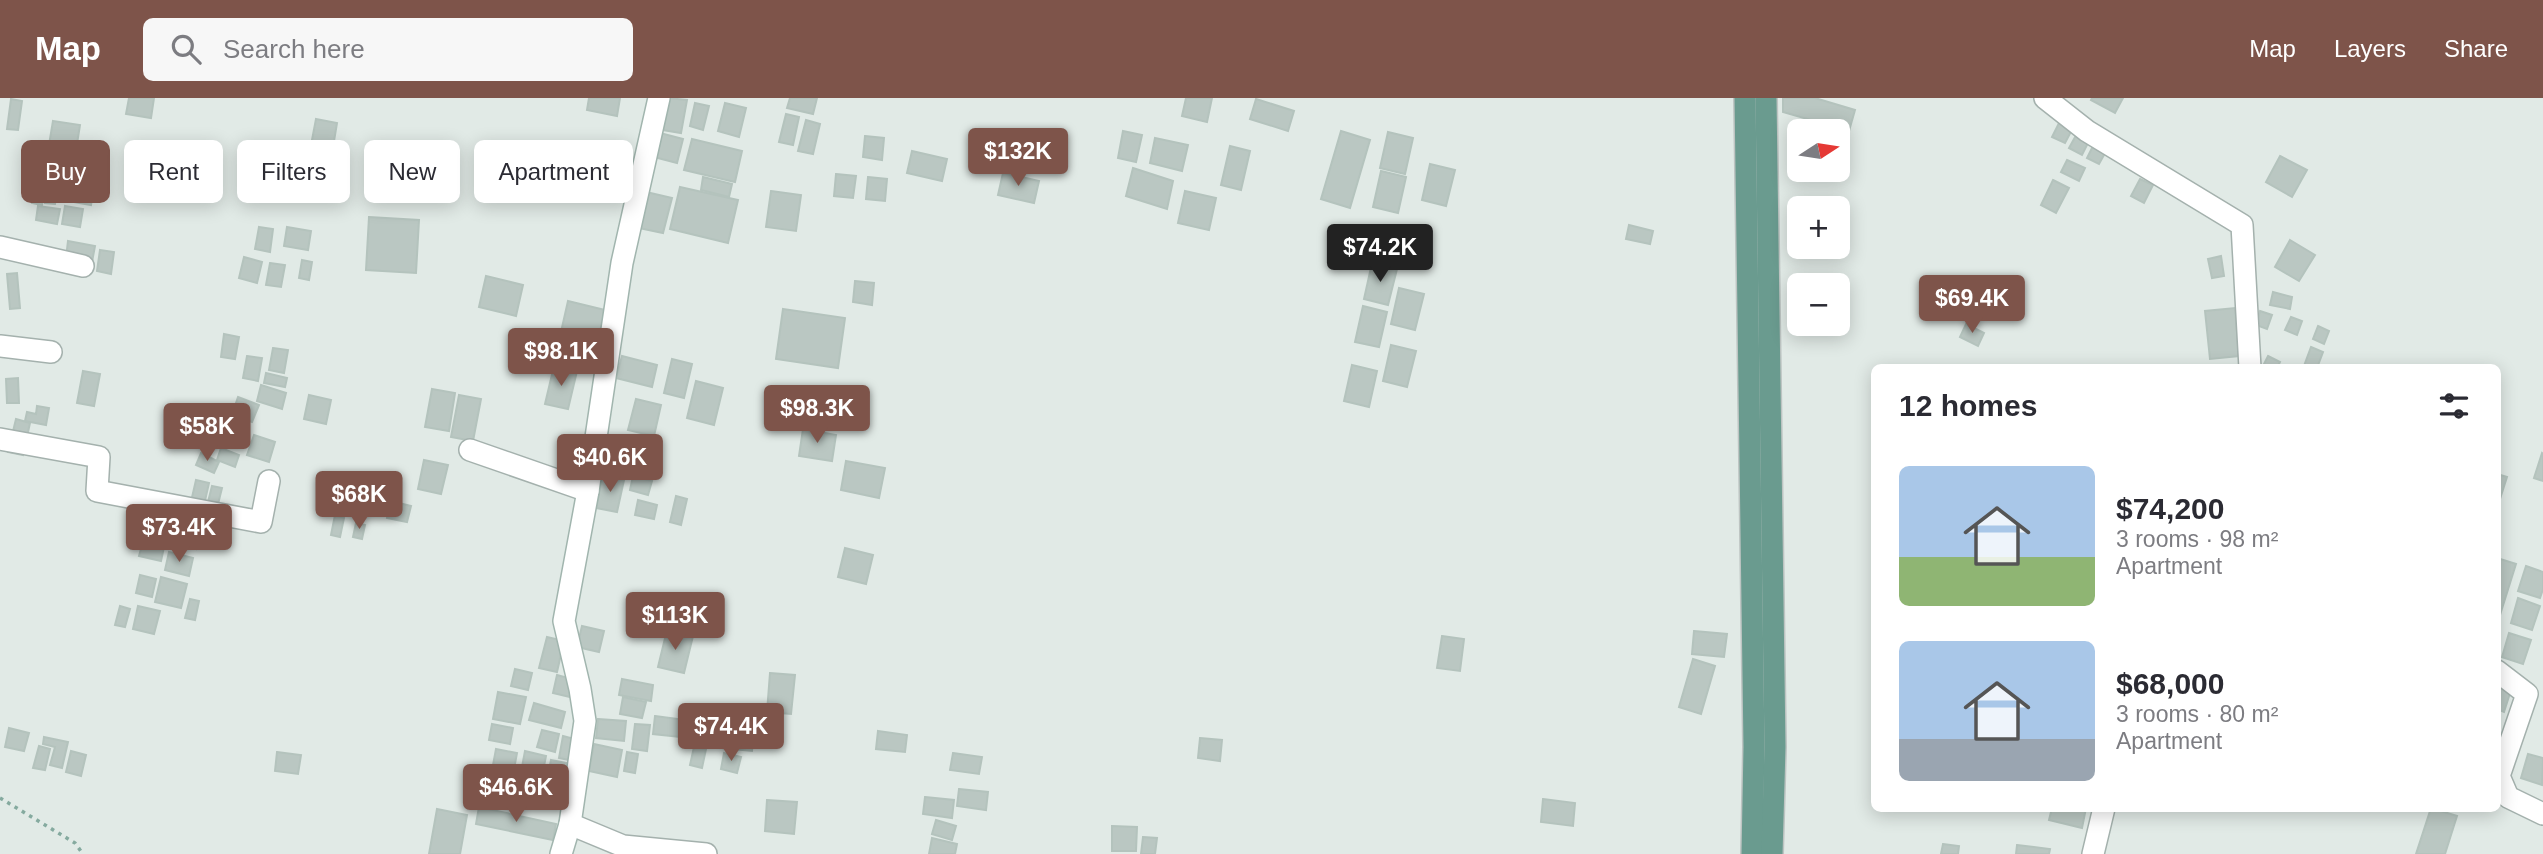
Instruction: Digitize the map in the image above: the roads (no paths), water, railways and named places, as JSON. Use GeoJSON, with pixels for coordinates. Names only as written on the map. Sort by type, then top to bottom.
{"type":"FeatureCollection","features":[{"type":"Feature","properties":{"kind":"main road"},"geometry":{"type":"LineString","coordinates":[[1745,98],[1754,747],[1752,854]]}},
{"type":"Feature","properties":{"kind":"main road"},"geometry":{"type":"LineString","coordinates":[[1766,98],[1774,747],[1772,854]]}},
{"type":"Feature","properties":{"kind":"street"},"geometry":{"type":"LineString","coordinates":[[561,854],[570,824],[585,721],[564,621],[588,491],[622,262],[659,98]]}},
{"type":"Feature","properties":{"kind":"street"},"geometry":{"type":"LineString","coordinates":[[2045,98],[2087,131],[2242,225],[2250,364]]}},
{"type":"Feature","properties":{"kind":"street"},"geometry":{"type":"LineString","coordinates":[[0,247],[83,265]]}},
{"type":"Feature","properties":{"kind":"street"},"geometry":{"type":"LineString","coordinates":[[0,346],[51,352]]}},
{"type":"Feature","properties":{"kind":"street"},"geometry":{"type":"LineString","coordinates":[[0,439],[99,457],[97,491],[261,522],[269,481]]}},
{"type":"Feature","properties":{"kind":"street"},"geometry":{"type":"LineString","coordinates":[[470,450],[588,491]]}},
{"type":"Feature","properties":{"kind":"street"},"geometry":{"type":"LineString","coordinates":[[2501,674],[2527,694],[2501,770]]}},
{"type":"Feature","properties":{"kind":"street"},"geometry":{"type":"LineString","coordinates":[[2501,781],[2508,797],[2543,814]]}},
{"type":"Feature","properties":{"kind":"street"},"geometry":{"type":"LineString","coordinates":[[2093,854],[2103,812]]}},
{"type":"Feature","properties":{"kind":"street"},"geometry":{"type":"LineString","coordinates":[[570,824],[622,846],[706,854]]}}]}
